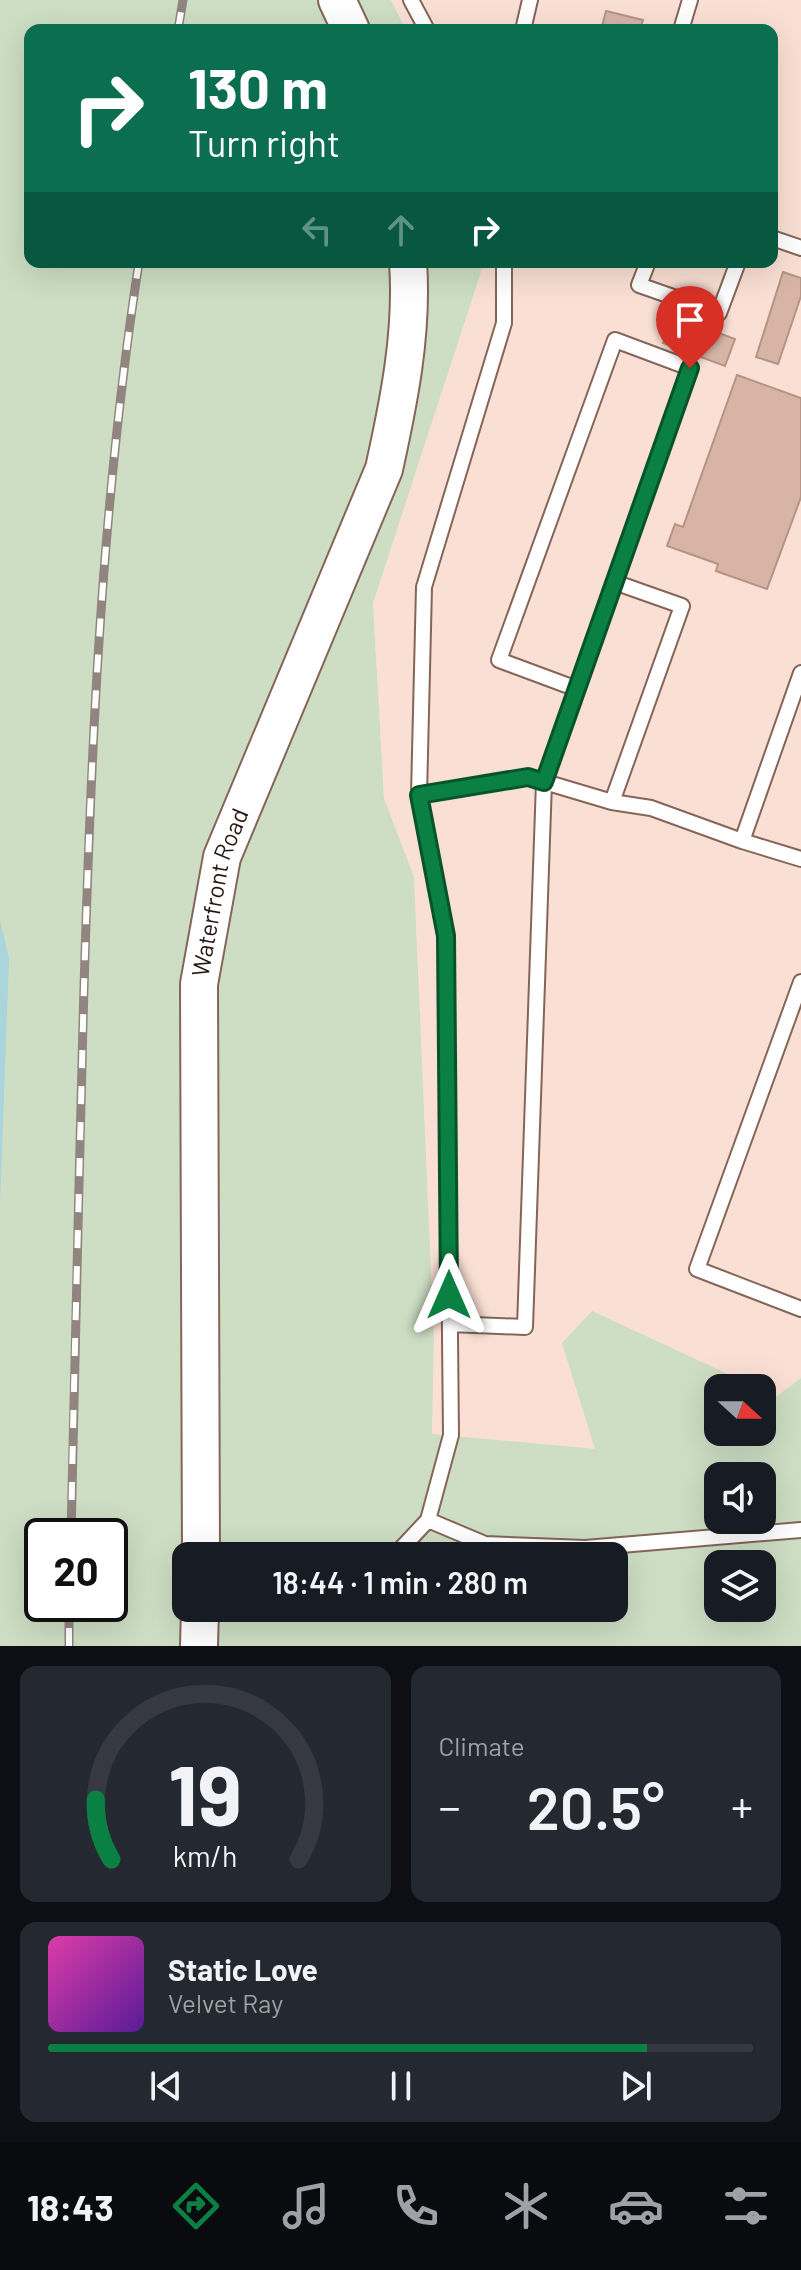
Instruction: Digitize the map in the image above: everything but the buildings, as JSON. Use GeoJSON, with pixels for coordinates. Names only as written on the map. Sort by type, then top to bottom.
{"type":"FeatureCollection","features":[{"type":"Feature","properties":{"kind":"street"},"geometry":{"type":"LineString","coordinates":[[337,0],[348,24]]}},
{"type":"Feature","properties":{"kind":"street","name":"Waterfront Road"},"geometry":{"type":"LineString","coordinates":[[201,1542],[199,984],[222,857],[384,469],[398,406],[406,344],[408,268]]}},
{"type":"Feature","properties":{"kind":"street"},"geometry":{"type":"LineString","coordinates":[[199,1646],[200,1622]]}},
{"type":"Feature","properties":{"kind":"lane"},"geometry":{"type":"LineString","coordinates":[[411,0],[424,24]]}},
{"type":"Feature","properties":{"kind":"lane"},"geometry":{"type":"LineString","coordinates":[[524,24],[530,0]]}},
{"type":"Feature","properties":{"kind":"lane"},"geometry":{"type":"LineString","coordinates":[[683,24],[690,0]]}},
{"type":"Feature","properties":{"kind":"lane"},"geometry":{"type":"LineString","coordinates":[[778,240],[801,248]]}},
{"type":"Feature","properties":{"kind":"lane"},"geometry":{"type":"LineString","coordinates":[[407,1542],[428,1520],[451,1435],[446,936],[419,795],[424,587],[504,323],[504,268]]}},
{"type":"Feature","properties":{"kind":"lane"},"geometry":{"type":"LineString","coordinates":[[646,268],[639,285],[719,313],[736,268]]}},
{"type":"Feature","properties":{"kind":"lane"},"geometry":{"type":"LineString","coordinates":[[450,1324],[525,1327],[544,782],[577,689],[614,582],[690,368],[615,340],[499,660],[577,689]]}},
{"type":"Feature","properties":{"kind":"lane"},"geometry":{"type":"LineString","coordinates":[[612,802],[682,606],[614,582]]}},
{"type":"Feature","properties":{"kind":"lane"},"geometry":{"type":"LineString","coordinates":[[742,841],[801,673]]}},
{"type":"Feature","properties":{"kind":"lane"},"geometry":{"type":"LineString","coordinates":[[419,795],[528,777],[612,802],[651,808],[801,859]]}},
{"type":"Feature","properties":{"kind":"lane"},"geometry":{"type":"LineString","coordinates":[[801,982],[697,1269],[801,1309]]}},
{"type":"Feature","properties":{"kind":"lane"},"geometry":{"type":"LineString","coordinates":[[428,1520],[485,1544],[585,1548],[801,1530]]}},
{"type":"Feature","properties":{"kind":"shaded area"},"geometry":{"type":"Polygon","coordinates":[[[391,0],[801,0],[801,1378],[777,1396],[776,1374],[704,1375],[563,1343],[596,1450],[432,1434],[434,1340],[414,877],[384,798],[373,602],[482,268],[778,268],[778,24],[403,24],[391,0]]]}},
{"type":"Feature","properties":{"kind":"green space"},"geometry":{"type":"Polygon","coordinates":[[[0,0],[391,0],[403,24],[24,24],[24,268],[482,268],[373,603],[384,798],[414,877],[434,1340],[432,1434],[595,1449],[562,1343],[592,1311],[728,1374],[704,1374],[704,1446],[776,1446],[776,1396],[801,1378],[801,1646],[0,1646],[0,0]]]}},
{"type":"Feature","properties":{"kind":"water"},"geometry":{"type":"Polygon","coordinates":[[[0,920],[9,959],[0,1206],[0,920]]]}},
{"type":"Feature","properties":{"kind":"railway"},"geometry":{"type":"LineString","coordinates":[[179,24],[183,0]]}},
{"type":"Feature","properties":{"kind":"railway"},"geometry":{"type":"LineString","coordinates":[[71,1518],[89,832],[99,641],[115,451],[138,268]]}},
{"type":"Feature","properties":{"kind":"railway"},"geometry":{"type":"LineString","coordinates":[[69,1622],[69,1646]]}},
{"type":"Feature","properties":{"kind":"route"},"geometry":{"type":"LineString","coordinates":[[449,1295],[446,936],[419,795],[528,777],[544,782],[690,368]]}}]}
